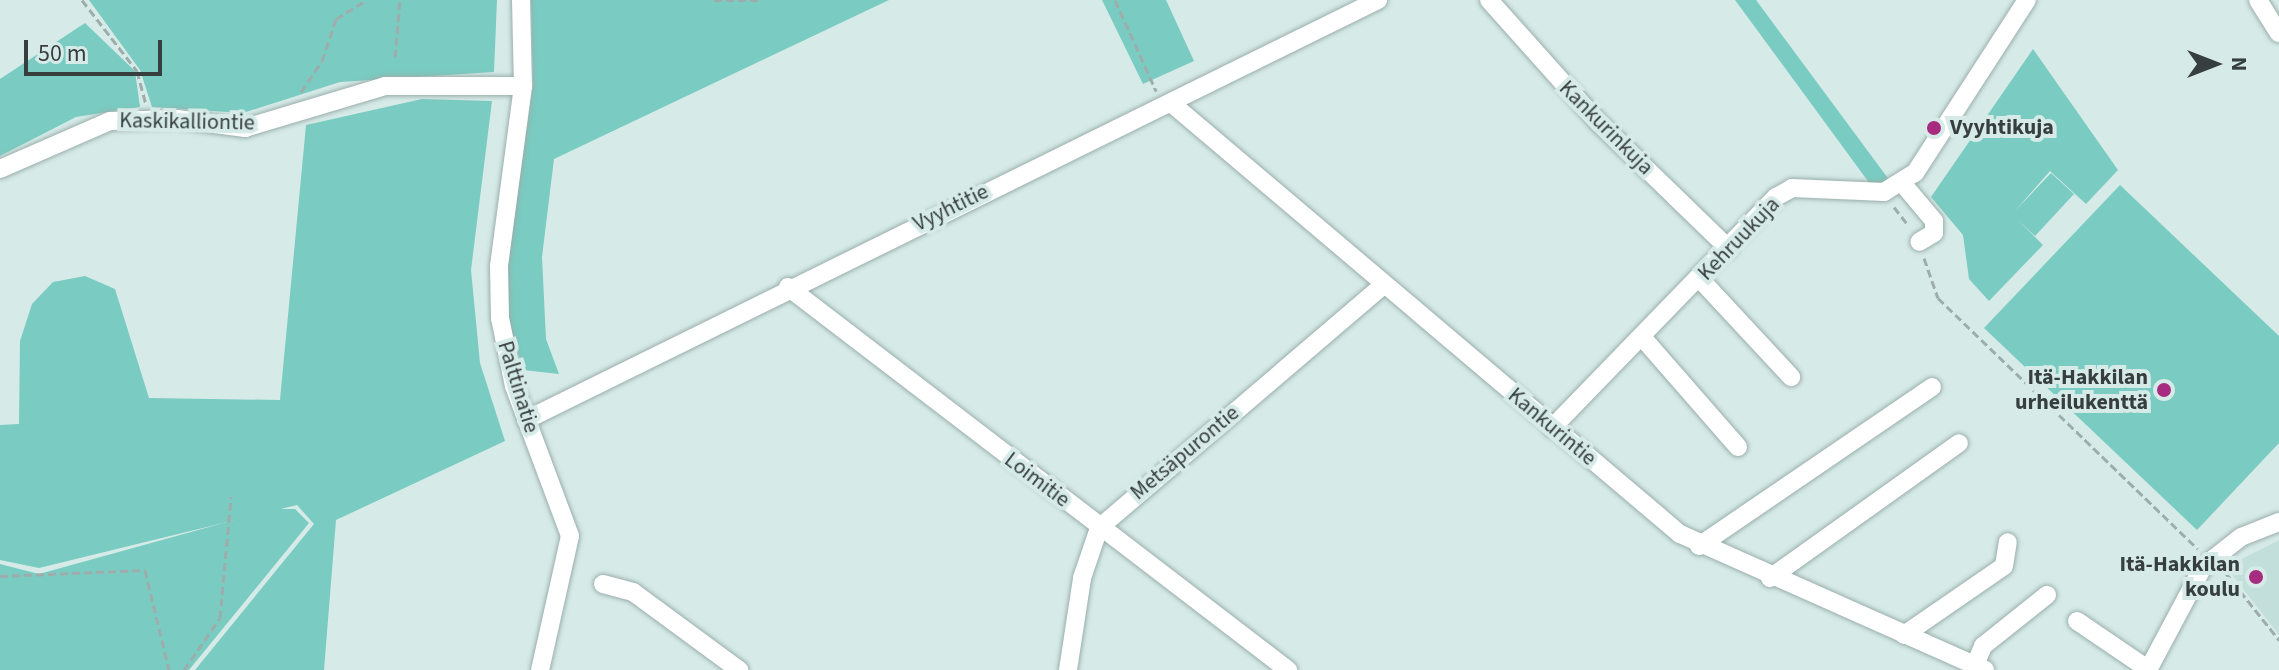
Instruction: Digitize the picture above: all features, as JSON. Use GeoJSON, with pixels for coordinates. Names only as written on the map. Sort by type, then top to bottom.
{"type":"FeatureCollection","features":[{"type":"Feature","properties":{"kind":"street","name":"Palttinatie"},"geometry":{"type":"LineString","coordinates":[[521,0],[523,86],[499,266],[505,355],[570,536],[540,670]]}},
{"type":"Feature","properties":{"kind":"street","name":"Vyyhtitie"},"geometry":{"type":"LineString","coordinates":[[526,420],[788,287],[1378,0]]}},
{"type":"Feature","properties":{"kind":"street","name":"Kankurinkuja"},"geometry":{"type":"LineString","coordinates":[[1489,0],[1598,122],[1729,249]]}},
{"type":"Feature","properties":{"kind":"street"},"geometry":{"type":"LineString","coordinates":[[1919,242],[1934,233],[1934,221],[1903,184],[2027,0]]}},
{"type":"Feature","properties":{"kind":"street"},"geometry":{"type":"LineString","coordinates":[[2258,0],[2279,33]]}},
{"type":"Feature","properties":{"kind":"street","name":"Kaskikalliontie"},"geometry":{"type":"LineString","coordinates":[[0,169],[110,121],[177,119],[245,128],[407,84],[523,86]]}},
{"type":"Feature","properties":{"kind":"street","name":"Kankurintie"},"geometry":{"type":"LineString","coordinates":[[1171,103],[1552,428],[1699,546],[1980,668]]}},
{"type":"Feature","properties":{"kind":"street","name":"Kehruukuja"},"geometry":{"type":"LineString","coordinates":[[1552,428],[1792,188],[1884,192],[1903,184]]}},
{"type":"Feature","properties":{"kind":"street"},"geometry":{"type":"LineString","coordinates":[[1700,279],[1791,377]]}},
{"type":"Feature","properties":{"kind":"street","name":"Metsäpurontie"},"geometry":{"type":"LineString","coordinates":[[1099,528],[1384,285]]}},
{"type":"Feature","properties":{"kind":"street","name":"Loimitie"},"geometry":{"type":"LineString","coordinates":[[788,287],[1288,670]]}},
{"type":"Feature","properties":{"kind":"street"},"geometry":{"type":"LineString","coordinates":[[1642,337],[1738,447]]}},
{"type":"Feature","properties":{"kind":"street"},"geometry":{"type":"LineString","coordinates":[[1699,546],[1932,387]]}},
{"type":"Feature","properties":{"kind":"street"},"geometry":{"type":"LineString","coordinates":[[1770,578],[1959,443]]}},
{"type":"Feature","properties":{"kind":"street"},"geometry":{"type":"LineString","coordinates":[[2077,621],[2149,670],[2203,567],[2241,537],[2279,522]]}},
{"type":"Feature","properties":{"kind":"street"},"geometry":{"type":"LineString","coordinates":[[1068,670],[1082,578],[1099,528]]}},
{"type":"Feature","properties":{"kind":"street"},"geometry":{"type":"LineString","coordinates":[[1904,635],[2004,566],[2008,542]]}},
{"type":"Feature","properties":{"kind":"street"},"geometry":{"type":"LineString","coordinates":[[603,584],[633,592],[739,670]]}},
{"type":"Feature","properties":{"kind":"street"},"geometry":{"type":"LineString","coordinates":[[1980,668],[1983,646],[2047,595]]}},
{"type":"Feature","properties":{"kind":"path"},"geometry":{"type":"LineString","coordinates":[[82,0],[137,71],[145,95]]}},
{"type":"Feature","properties":{"kind":"path"},"geometry":{"type":"LineString","coordinates":[[302,111],[300,84],[322,61],[336,19],[366,0]]}},
{"type":"Feature","properties":{"kind":"path"},"geometry":{"type":"LineString","coordinates":[[395,57],[400,0]]}},
{"type":"Feature","properties":{"kind":"path"},"geometry":{"type":"LineString","coordinates":[[714,0],[759,0]]}},
{"type":"Feature","properties":{"kind":"path"},"geometry":{"type":"LineString","coordinates":[[1115,0],[1156,90]]}},
{"type":"Feature","properties":{"kind":"path"},"geometry":{"type":"LineString","coordinates":[[1884,192],[1919,242],[1938,298],[2198,549]]}},
{"type":"Feature","properties":{"kind":"path"},"geometry":{"type":"LineString","coordinates":[[184,670],[220,618],[231,496]]}},
{"type":"Feature","properties":{"kind":"path"},"geometry":{"type":"LineString","coordinates":[[2221,565],[2279,640]]}},
{"type":"Feature","properties":{"kind":"path"},"geometry":{"type":"LineString","coordinates":[[0,576],[145,570],[169,670]]}},
{"type":"Feature","properties":{"kind":"shaded area"},"geometry":{"type":"Polygon","coordinates":[[[89,0],[497,0],[494,72],[340,82],[243,113],[152,107],[140,70],[89,0]]]}},
{"type":"Feature","properties":{"kind":"shaded area"},"geometry":{"type":"Polygon","coordinates":[[[531,0],[889,0],[554,159],[542,257],[546,339],[559,374],[523,370],[508,319],[507,267],[533,85],[531,0]]]}},
{"type":"Feature","properties":{"kind":"shaded area"},"geometry":{"type":"Polygon","coordinates":[[[1102,0],[1166,0],[1194,61],[1143,84],[1102,0]]]}},
{"type":"Feature","properties":{"kind":"shaded area"},"geometry":{"type":"Polygon","coordinates":[[[1735,0],[1756,0],[1890,181],[1870,184],[1735,0]]]}},
{"type":"Feature","properties":{"kind":"shaded area"},"geometry":{"type":"Polygon","coordinates":[[[85,23],[135,71],[140,107],[76,117],[0,156],[0,79],[85,23]]]}},
{"type":"Feature","properties":{"kind":"shaded area"},"geometry":{"type":"Polygon","coordinates":[[[2033,49],[2118,170],[2086,204],[2050,171],[2015,211],[2051,173],[2074,194],[2035,236],[2018,220],[2043,245],[1989,301],[1969,279],[1963,235],[1931,197],[2033,49]]]}},
{"type":"Feature","properties":{"kind":"shaded area"},"geometry":{"type":"Polygon","coordinates":[[[422,99],[492,101],[471,270],[480,363],[505,441],[336,520],[324,670],[195,670],[314,524],[297,505],[39,568],[0,560],[0,425],[19,424],[20,341],[32,304],[53,282],[85,276],[115,289],[149,398],[280,400],[306,125],[422,99]]]}},
{"type":"Feature","properties":{"kind":"shaded area","name":"Itä-Hakkilan urheilukenttä"},"geometry":{"type":"Polygon","coordinates":[[[2120,185],[2279,336],[2279,443],[2197,530],[1984,328],[2120,185]]]}},
{"type":"Feature","properties":{"kind":"shaded area"},"geometry":{"type":"Polygon","coordinates":[[[274,509],[295,509],[309,523],[189,670],[0,670],[0,564],[39,574],[274,509]]]}},
{"type":"Feature","properties":{"kind":"shaded area","name":"Itä-Hakkilan koulu"},"geometry":{"type":"Polygon","coordinates":[[[2279,540],[2279,635],[2226,567],[2279,540]]]}},
{"type":"Feature","properties":{"kind":"place","name":"Vyyhtikuja"},"geometry":{"type":"Point","coordinates":[1934,128]}},
{"type":"Feature","properties":{"kind":"place","name":"Itä-Hakkilan urheilukenttä"},"geometry":{"type":"Point","coordinates":[2164,390]}},
{"type":"Feature","properties":{"kind":"place","name":"Itä-Hakkilan koulu"},"geometry":{"type":"Point","coordinates":[2256,577]}}]}
